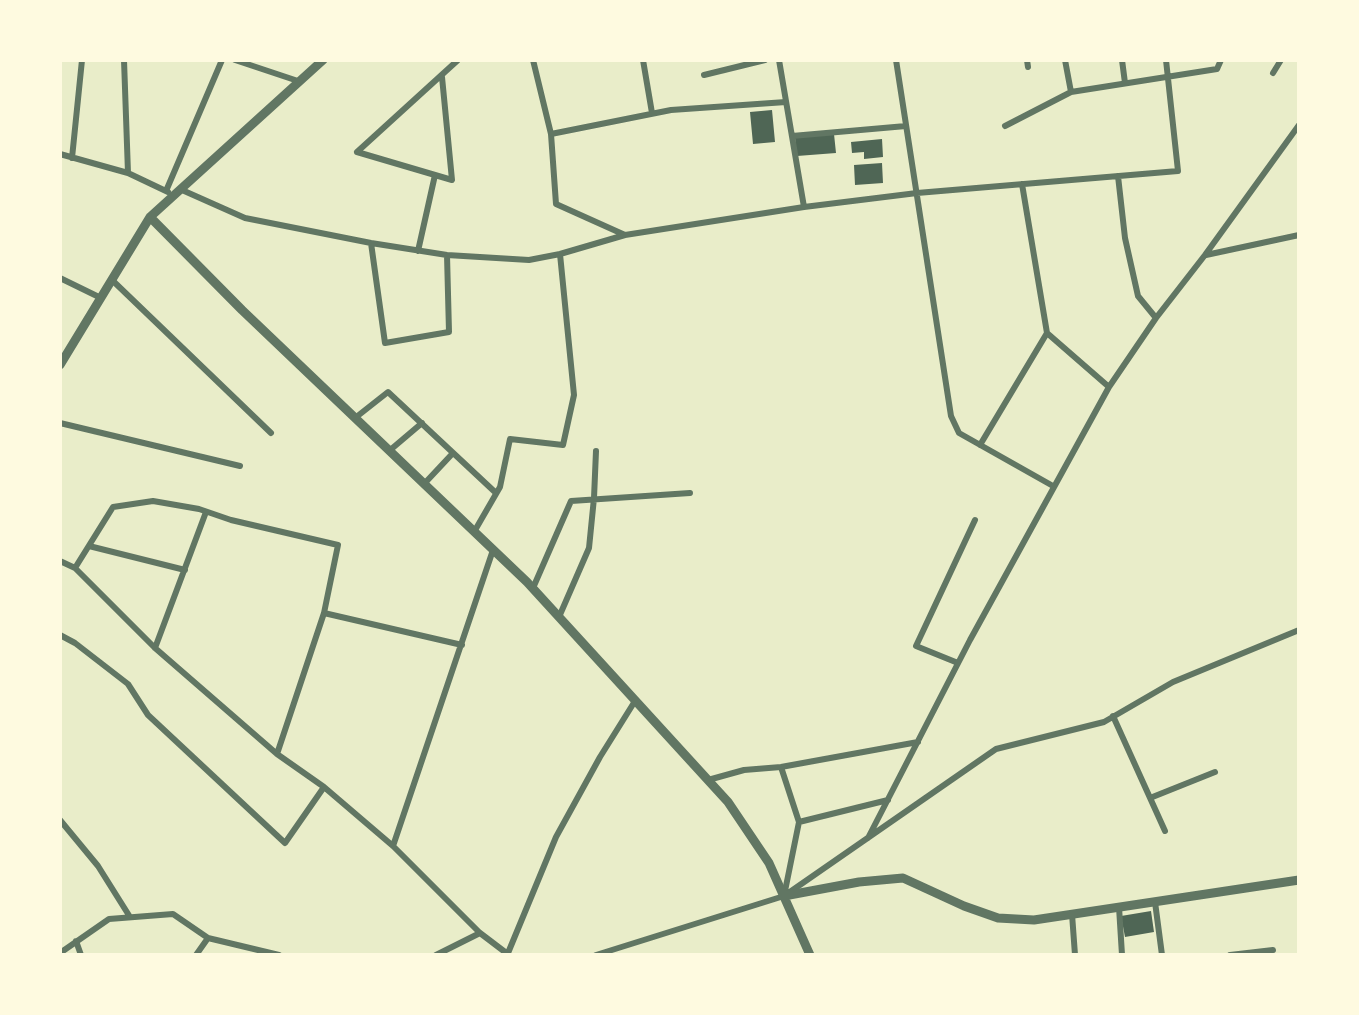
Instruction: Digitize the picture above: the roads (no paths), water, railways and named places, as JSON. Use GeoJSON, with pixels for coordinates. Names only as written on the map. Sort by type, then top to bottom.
{"type":"FeatureCollection","features":[{"type":"Feature","properties":{"kind":"street"},"geometry":{"type":"LineString","coordinates":[[72,158],[82,60]]}},
{"type":"Feature","properties":{"kind":"street"},"geometry":{"type":"LineString","coordinates":[[124,60],[128,172]]}},
{"type":"Feature","properties":{"kind":"street"},"geometry":{"type":"LineString","coordinates":[[174,192],[222,60]]}},
{"type":"Feature","properties":{"kind":"street"},"geometry":{"type":"LineString","coordinates":[[234,60],[298,81]]}},
{"type":"Feature","properties":{"kind":"street"},"geometry":{"type":"LineString","coordinates":[[60,366],[150,217],[174,192],[323,60]]}},
{"type":"Feature","properties":{"kind":"street"},"geometry":{"type":"LineString","coordinates":[[442,77],[452,180],[357,152],[458,60]]}},
{"type":"Feature","properties":{"kind":"street"},"geometry":{"type":"LineString","coordinates":[[534,60],[551,134],[556,204],[625,235]]}},
{"type":"Feature","properties":{"kind":"street"},"geometry":{"type":"LineString","coordinates":[[642,60],[652,113]]}},
{"type":"Feature","properties":{"kind":"street"},"geometry":{"type":"LineString","coordinates":[[704,75],[765,60]]}},
{"type":"Feature","properties":{"kind":"street"},"geometry":{"type":"LineString","coordinates":[[779,60],[804,207]]}},
{"type":"Feature","properties":{"kind":"street"},"geometry":{"type":"LineString","coordinates":[[896,60],[951,416],[959,433],[1053,486]]}},
{"type":"Feature","properties":{"kind":"street"},"geometry":{"type":"LineString","coordinates":[[1065,60],[1071,92]]}},
{"type":"Feature","properties":{"kind":"street"},"geometry":{"type":"LineString","coordinates":[[1122,60],[1125,83]]}},
{"type":"Feature","properties":{"kind":"street"},"geometry":{"type":"LineString","coordinates":[[60,154],[128,172],[245,218],[418,251],[529,260],[560,254],[625,235],[804,207],[916,193],[1178,171],[1167,60]]}},
{"type":"Feature","properties":{"kind":"street"},"geometry":{"type":"LineString","coordinates":[[1005,126],[1071,92],[1217,69],[1221,60]]}},
{"type":"Feature","properties":{"kind":"street"},"geometry":{"type":"LineString","coordinates":[[1273,73],[1281,60]]}},
{"type":"Feature","properties":{"kind":"street"},"geometry":{"type":"LineString","coordinates":[[551,134],[671,110],[786,102]]}},
{"type":"Feature","properties":{"kind":"street"},"geometry":{"type":"LineString","coordinates":[[868,838],[958,663],[1108,387],[1156,318],[1205,255],[1299,125]]}},
{"type":"Feature","properties":{"kind":"street"},"geometry":{"type":"LineString","coordinates":[[792,136],[906,126]]}},
{"type":"Feature","properties":{"kind":"street"},"geometry":{"type":"LineString","coordinates":[[418,251],[435,175]]}},
{"type":"Feature","properties":{"kind":"street"},"geometry":{"type":"LineString","coordinates":[[1118,176],[1125,238],[1138,296],[1156,318]]}},
{"type":"Feature","properties":{"kind":"street"},"geometry":{"type":"LineString","coordinates":[[1023,184],[1047,333],[1108,387]]}},
{"type":"Feature","properties":{"kind":"street"},"geometry":{"type":"LineString","coordinates":[[150,217],[242,310],[533,588],[728,802],[769,862],[810,955]]}},
{"type":"Feature","properties":{"kind":"street"},"geometry":{"type":"LineString","coordinates":[[1205,255],[1299,235]]}},
{"type":"Feature","properties":{"kind":"street"},"geometry":{"type":"LineString","coordinates":[[371,243],[386,343],[449,332],[447,255]]}},
{"type":"Feature","properties":{"kind":"street"},"geometry":{"type":"LineString","coordinates":[[474,532],[500,488],[510,439],[563,445],[574,395],[560,254]]}},
{"type":"Feature","properties":{"kind":"street"},"geometry":{"type":"LineString","coordinates":[[60,278],[101,298]]}},
{"type":"Feature","properties":{"kind":"street"},"geometry":{"type":"LineString","coordinates":[[112,280],[271,433]]}},
{"type":"Feature","properties":{"kind":"street"},"geometry":{"type":"LineString","coordinates":[[980,445],[1047,333]]}},
{"type":"Feature","properties":{"kind":"street"},"geometry":{"type":"LineString","coordinates":[[355,418],[388,392],[496,493]]}},
{"type":"Feature","properties":{"kind":"street"},"geometry":{"type":"LineString","coordinates":[[60,423],[240,466]]}},
{"type":"Feature","properties":{"kind":"street"},"geometry":{"type":"LineString","coordinates":[[389,451],[422,423]]}},
{"type":"Feature","properties":{"kind":"street"},"geometry":{"type":"LineString","coordinates":[[559,617],[589,548],[596,451]]}},
{"type":"Feature","properties":{"kind":"street"},"geometry":{"type":"LineString","coordinates":[[424,484],[453,453]]}},
{"type":"Feature","properties":{"kind":"street"},"geometry":{"type":"LineString","coordinates":[[533,588],[571,501],[690,493]]}},
{"type":"Feature","properties":{"kind":"street"},"geometry":{"type":"LineString","coordinates":[[75,568],[112,507],[153,501],[338,545],[324,614],[277,754]]}},
{"type":"Feature","properties":{"kind":"street"},"geometry":{"type":"LineString","coordinates":[[155,648],[206,512]]}},
{"type":"Feature","properties":{"kind":"street"},"geometry":{"type":"LineString","coordinates":[[958,663],[916,646],[975,520]]}},
{"type":"Feature","properties":{"kind":"street"},"geometry":{"type":"LineString","coordinates":[[89,546],[185,570]]}},
{"type":"Feature","properties":{"kind":"street"},"geometry":{"type":"LineString","coordinates":[[393,846],[493,550]]}},
{"type":"Feature","properties":{"kind":"street"},"geometry":{"type":"LineString","coordinates":[[60,562],[75,568],[155,648],[277,754],[324,787],[393,846],[480,933],[508,954],[556,837],[600,757],[635,701]]}},
{"type":"Feature","properties":{"kind":"street"},"geometry":{"type":"LineString","coordinates":[[324,614],[462,645]]}},
{"type":"Feature","properties":{"kind":"street"},"geometry":{"type":"LineString","coordinates":[[784,896],[996,749],[1104,722],[1173,682],[1299,630]]}},
{"type":"Feature","properties":{"kind":"street"},"geometry":{"type":"LineString","coordinates":[[60,635],[75,643],[128,684],[147,715],[285,843],[324,787]]}},
{"type":"Feature","properties":{"kind":"street"},"geometry":{"type":"LineString","coordinates":[[1113,716],[1165,831]]}},
{"type":"Feature","properties":{"kind":"street"},"geometry":{"type":"LineString","coordinates":[[708,780],[744,770],[781,767],[918,742]]}},
{"type":"Feature","properties":{"kind":"street"},"geometry":{"type":"LineString","coordinates":[[781,767],[800,822],[784,896]]}},
{"type":"Feature","properties":{"kind":"street"},"geometry":{"type":"LineString","coordinates":[[1150,798],[1215,772]]}},
{"type":"Feature","properties":{"kind":"street"},"geometry":{"type":"LineString","coordinates":[[800,822],[888,800]]}},
{"type":"Feature","properties":{"kind":"street"},"geometry":{"type":"LineString","coordinates":[[60,820],[98,866],[130,917]]}},
{"type":"Feature","properties":{"kind":"street"},"geometry":{"type":"LineString","coordinates":[[596,955],[784,896],[859,882],[903,878],[964,906],[998,918],[1034,920],[1299,880]]}},
{"type":"Feature","properties":{"kind":"street"},"geometry":{"type":"LineString","coordinates":[[1155,902],[1162,955]]}},
{"type":"Feature","properties":{"kind":"street"},"geometry":{"type":"LineString","coordinates":[[1119,907],[1122,955]]}},
{"type":"Feature","properties":{"kind":"street"},"geometry":{"type":"LineString","coordinates":[[60,953],[110,919],[174,914],[208,938],[279,955]]}},
{"type":"Feature","properties":{"kind":"street"},"geometry":{"type":"LineString","coordinates":[[1072,914],[1075,955]]}},
{"type":"Feature","properties":{"kind":"street"},"geometry":{"type":"LineString","coordinates":[[436,955],[480,933]]}},
{"type":"Feature","properties":{"kind":"street"},"geometry":{"type":"LineString","coordinates":[[196,955],[208,938]]}},
{"type":"Feature","properties":{"kind":"street"},"geometry":{"type":"LineString","coordinates":[[76,941],[81,955]]}},
{"type":"Feature","properties":{"kind":"street"},"geometry":{"type":"LineString","coordinates":[[1230,955],[1273,950]]}}]}
